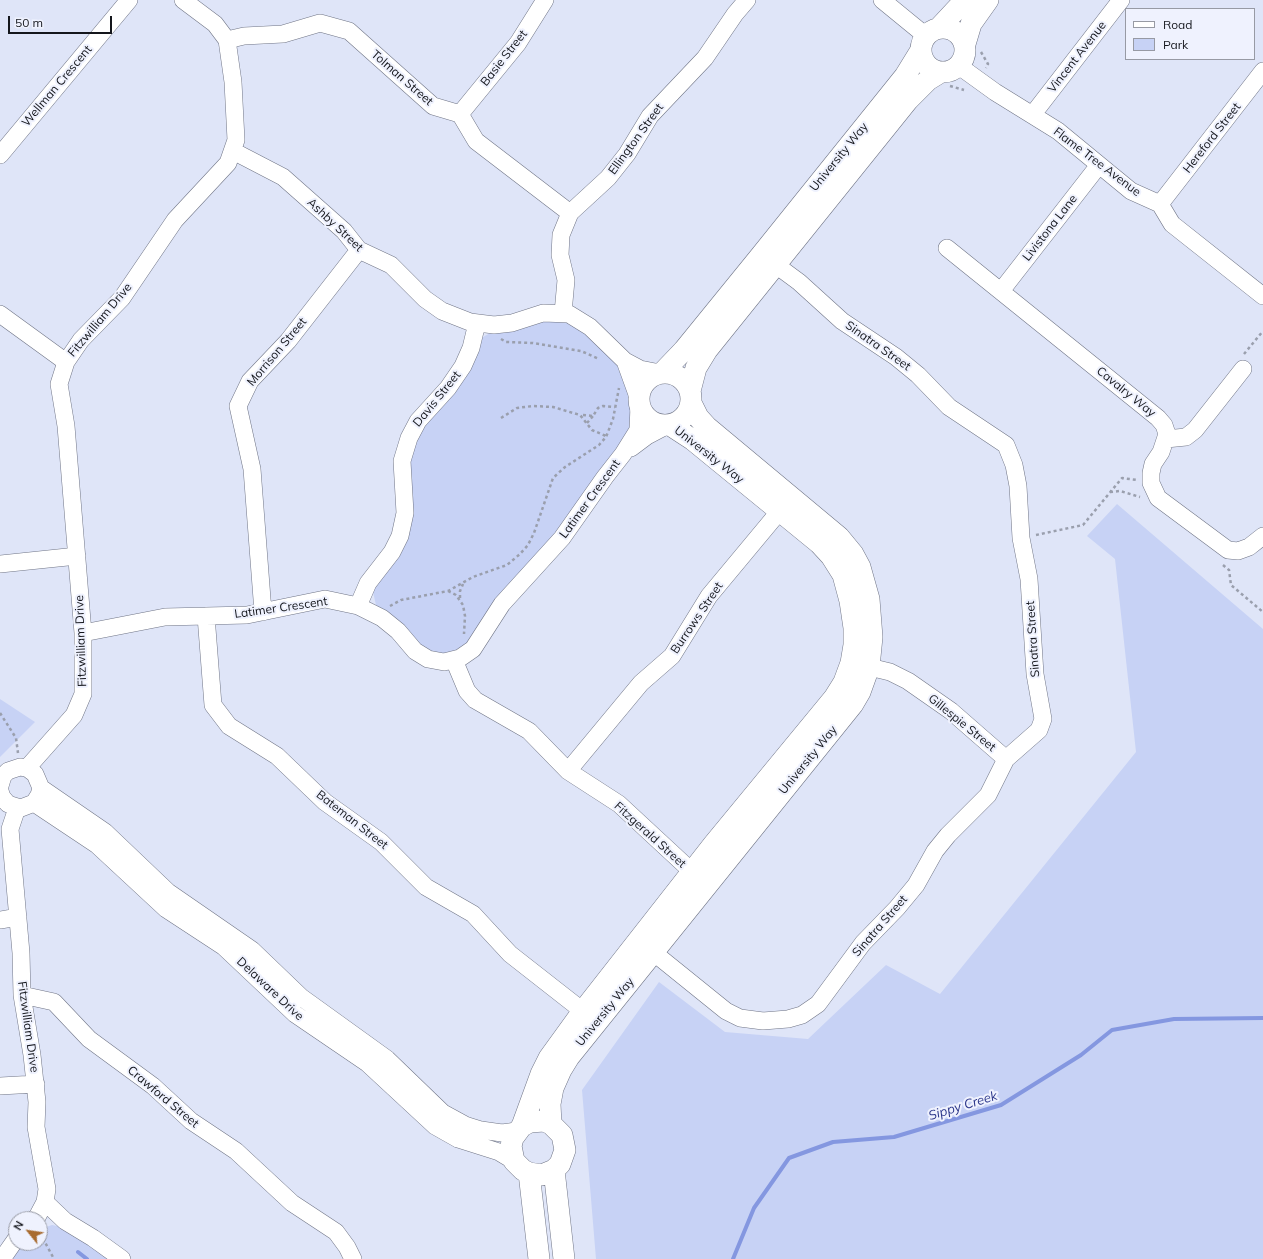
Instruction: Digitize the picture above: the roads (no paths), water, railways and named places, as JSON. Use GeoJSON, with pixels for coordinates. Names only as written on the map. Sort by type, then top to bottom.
{"type":"FeatureCollection","features":[{"type":"Feature","properties":{"kind":"street","name":"Wellman Crescent"},"geometry":{"type":"LineString","coordinates":[[0,155],[129,0]]}},
{"type":"Feature","properties":{"kind":"street","name":"Fitzwilliam Drive"},"geometry":{"type":"LineString","coordinates":[[0,786],[3,776],[8,771],[24,768],[74,715],[83,694],[83,633],[66,426],[59,384],[66,362],[81,340],[122,298],[175,220],[219,174],[228,163],[233,151],[236,128],[233,82],[227,40],[215,24],[183,0]]}},
{"type":"Feature","properties":{"kind":"street","name":"Basie Street"},"geometry":{"type":"LineString","coordinates":[[460,114],[518,43],[545,0]]}},
{"type":"Feature","properties":{"kind":"street","name":"Ellington Street"},"geometry":{"type":"LineString","coordinates":[[563,313],[566,280],[560,255],[561,235],[570,213],[608,178],[627,154],[650,116],[705,58],[735,14],[747,0]]}},
{"type":"Feature","properties":{"kind":"street"},"geometry":{"type":"LineString","coordinates":[[882,0],[929,38]]}},
{"type":"Feature","properties":{"kind":"street","name":"University Way"},"geometry":{"type":"LineString","coordinates":[[785,504],[698,417],[691,397],[695,372],[703,355],[769,260],[905,76],[929,38],[964,0]]}},
{"type":"Feature","properties":{"kind":"street"},"geometry":{"type":"LineString","coordinates":[[972,46],[955,31],[947,28],[929,38],[923,58],[927,65],[933,70],[949,75],[972,46],[971,24],[988,0]]}},
{"type":"Feature","properties":{"kind":"street","name":"Vincent Avenue"},"geometry":{"type":"LineString","coordinates":[[1033,114],[1121,0]]}},
{"type":"Feature","properties":{"kind":"street","name":"Tolman Street"},"geometry":{"type":"LineString","coordinates":[[227,40],[244,36],[283,34],[320,23],[349,31],[433,106],[460,114]]}},
{"type":"Feature","properties":{"kind":"street","name":"Hereford Street"},"geometry":{"type":"LineString","coordinates":[[1160,204],[1263,71]]}},
{"type":"Feature","properties":{"kind":"street","name":"University Way"},"geometry":{"type":"LineString","coordinates":[[661,373],[769,260],[908,100],[930,78],[949,75]]}},
{"type":"Feature","properties":{"kind":"street","name":"Flame Tree Avenue"},"geometry":{"type":"LineString","coordinates":[[949,75],[980,81],[1058,131],[1130,191],[1160,204]]}},
{"type":"Feature","properties":{"kind":"street"},"geometry":{"type":"LineString","coordinates":[[460,114],[476,141],[570,213]]}},
{"type":"Feature","properties":{"kind":"street","name":"Ashby Street"},"geometry":{"type":"LineString","coordinates":[[233,151],[283,177],[344,231],[359,250],[391,265],[425,299],[442,311],[477,323],[494,325],[512,323],[544,313],[563,313],[584,322],[625,360],[640,369],[661,373]]}},
{"type":"Feature","properties":{"kind":"street","name":"Livistona Lane"},"geometry":{"type":"LineString","coordinates":[[1001,291],[1099,165]]}},
{"type":"Feature","properties":{"kind":"street"},"geometry":{"type":"LineString","coordinates":[[1160,204],[1172,224],[1263,296]]}},
{"type":"Feature","properties":{"kind":"street","name":"Cavalry Way"},"geometry":{"type":"LineString","coordinates":[[947,248],[1158,418],[1164,425],[1166,439]]}},
{"type":"Feature","properties":{"kind":"street","name":"Morrison Street"},"geometry":{"type":"LineString","coordinates":[[263,612],[252,469],[238,406],[250,380],[288,341],[359,250]]}},
{"type":"Feature","properties":{"kind":"street","name":"Sinatra Street"},"geometry":{"type":"LineString","coordinates":[[646,946],[726,1011],[740,1018],[763,1021],[788,1020],[802,1015],[818,1004],[863,943],[897,908],[916,885],[936,851],[948,835],[988,795],[1006,759],[1039,730],[1043,719],[1035,674],[1029,579],[1021,538],[1018,486],[1014,465],[1006,445],[950,407],[918,375],[896,357],[842,321],[798,282],[769,260]]}},
{"type":"Feature","properties":{"kind":"street"},"geometry":{"type":"LineString","coordinates":[[0,314],[66,362]]}},
{"type":"Feature","properties":{"kind":"street","name":"Davis Street"},"geometry":{"type":"LineString","coordinates":[[358,606],[368,583],[392,552],[400,536],[405,513],[402,461],[409,438],[418,421],[448,388],[463,366],[471,348],[477,323]]}},
{"type":"Feature","properties":{"kind":"street","name":"Ashby Street"},"geometry":{"type":"LineString","coordinates":[[625,360],[639,401]]}},
{"type":"Feature","properties":{"kind":"street"},"geometry":{"type":"LineString","coordinates":[[1243,369],[1195,430],[1186,437],[1166,439],[1152,464],[1151,483],[1158,498],[1228,550],[1238,551],[1249,548],[1263,536]]}},
{"type":"Feature","properties":{"kind":"street"},"geometry":{"type":"LineString","coordinates":[[661,373],[680,377],[691,397],[684,417],[668,425],[650,422],[644,416],[639,401],[644,383],[653,375],[661,373]]}},
{"type":"Feature","properties":{"kind":"street","name":"Latimer Crescent"},"geometry":{"type":"LineString","coordinates":[[83,633],[165,617],[246,615],[325,599],[358,606],[387,621],[421,656],[434,661],[462,656],[502,604],[559,542],[623,454],[638,430],[639,401]]}},
{"type":"Feature","properties":{"kind":"street","name":"University Way"},"geometry":{"type":"LineString","coordinates":[[520,1128],[541,1074],[549,1058],[590,1017],[699,879],[853,704],[860,692],[860,665],[872,637],[870,606],[860,568],[853,554],[839,537],[785,504],[668,425]]}},
{"type":"Feature","properties":{"kind":"street","name":"Latimer Crescent"},"geometry":{"type":"LineString","coordinates":[[623,454],[647,436],[668,425]]}},
{"type":"Feature","properties":{"kind":"street","name":"Burrows Street"},"geometry":{"type":"LineString","coordinates":[[568,771],[641,683],[672,656],[709,596],[785,504]]}},
{"type":"Feature","properties":{"kind":"street"},"geometry":{"type":"LineString","coordinates":[[0,564],[77,556]]}},
{"type":"Feature","properties":{"kind":"street","name":"Bateman Street"},"geometry":{"type":"LineString","coordinates":[[206,616],[213,705],[229,726],[277,756],[325,802],[382,842],[426,887],[473,914],[510,954],[590,1017]]}},
{"type":"Feature","properties":{"kind":"street","name":"Fitzgerald Street"},"geometry":{"type":"LineString","coordinates":[[462,656],[467,691],[476,700],[529,731],[568,771],[619,804],[699,879]]}},
{"type":"Feature","properties":{"kind":"street","name":"Gillespie Street"},"geometry":{"type":"LineString","coordinates":[[860,665],[890,672],[908,681],[952,711],[1006,759]]}},
{"type":"Feature","properties":{"kind":"street"},"geometry":{"type":"LineString","coordinates":[[0,791],[2,797],[8,804],[17,808],[28,807],[37,795],[36,774],[24,768]]}},
{"type":"Feature","properties":{"kind":"street","name":"Delaware Drive"},"geometry":{"type":"LineString","coordinates":[[37,795],[104,832],[168,892],[252,950],[301,998],[387,1059],[443,1113],[465,1125],[481,1130],[502,1133],[520,1128]]}},
{"type":"Feature","properties":{"kind":"street","name":"Delaware Drive"},"geometry":{"type":"LineString","coordinates":[[37,795],[91,841],[154,900],[224,947],[295,1014],[367,1063],[435,1126],[458,1139],[499,1152],[522,1167]]}},
{"type":"Feature","properties":{"kind":"street","name":"Fitzwilliam Drive"},"geometry":{"type":"LineString","coordinates":[[17,808],[10,830],[18,917],[23,1001],[36,1084],[36,1127],[46,1182],[40,1211]]}},
{"type":"Feature","properties":{"kind":"street"},"geometry":{"type":"LineString","coordinates":[[0,920],[18,917]]}},
{"type":"Feature","properties":{"kind":"street","name":"Crawford Street"},"geometry":{"type":"LineString","coordinates":[[23,1001],[52,1002],[89,1039],[153,1086],[185,1117],[236,1151],[292,1203],[332,1229],[345,1243],[353,1259]]}},
{"type":"Feature","properties":{"kind":"street","name":"University Way"},"geometry":{"type":"LineString","coordinates":[[551,1124],[550,1104],[553,1088],[561,1070],[590,1017]]}},
{"type":"Feature","properties":{"kind":"street"},"geometry":{"type":"LineString","coordinates":[[0,1086],[36,1084]]}},
{"type":"Feature","properties":{"kind":"street"},"geometry":{"type":"LineString","coordinates":[[522,1167],[542,1175],[554,1170],[560,1164],[565,1150],[562,1135],[551,1124],[537,1121],[520,1128],[511,1146],[522,1167],[539,1259]]}},
{"type":"Feature","properties":{"kind":"street"},"geometry":{"type":"LineString","coordinates":[[554,1170],[564,1259]]}},
{"type":"Feature","properties":{"kind":"street"},"geometry":{"type":"LineString","coordinates":[[48,1215],[65,1221],[93,1238],[122,1259]]}},
{"type":"Feature","properties":{"kind":"street"},"geometry":{"type":"LineString","coordinates":[[2,1259],[8,1250]]}},
{"type":"Feature","properties":{"kind":"waterway","name":"Sippy Creek"},"geometry":{"type":"LineString","coordinates":[[733,1259],[754,1208],[789,1158],[833,1142],[894,1137],[1001,1105],[1081,1055],[1112,1030],[1174,1019],[1263,1018]]}},
{"type":"Feature","properties":{"kind":"waterway"},"geometry":{"type":"LineString","coordinates":[[78,1252],[87,1259]]}}]}
